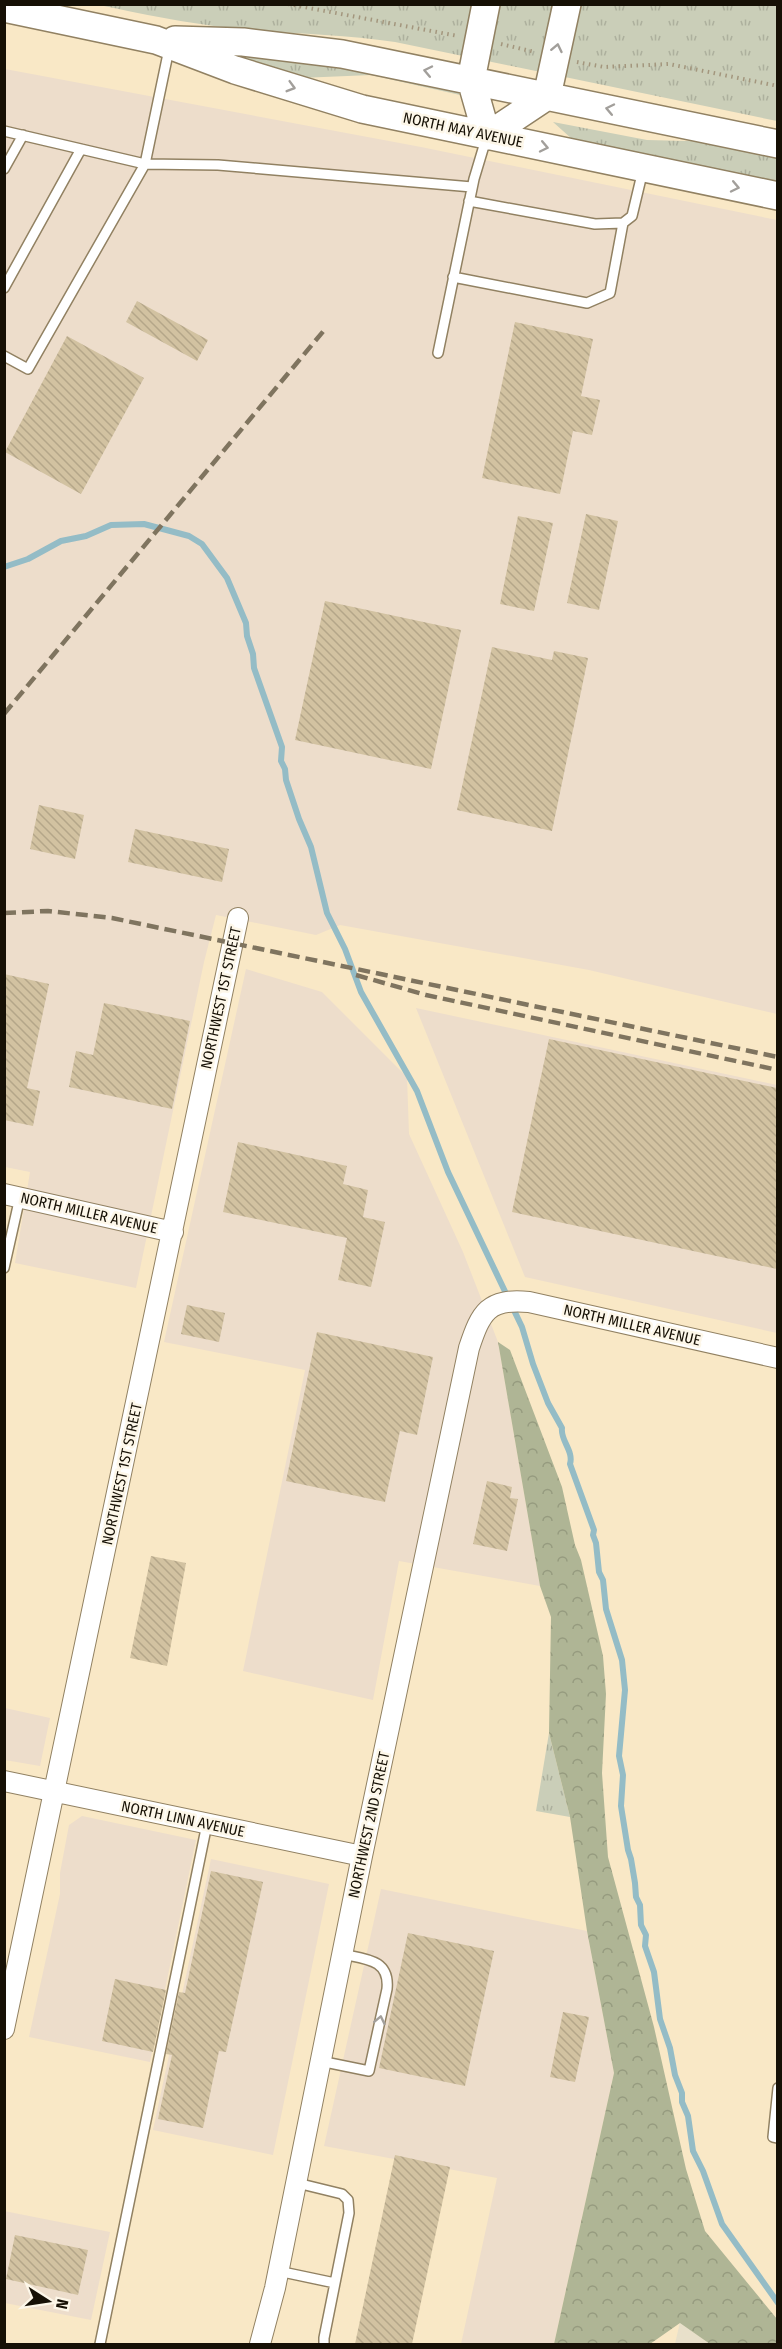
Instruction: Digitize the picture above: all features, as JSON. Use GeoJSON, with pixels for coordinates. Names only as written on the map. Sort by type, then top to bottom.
{"type":"FeatureCollection","features":[{"type":"Feature","properties":{"kind":"main road"},"geometry":{"type":"LineString","coordinates":[[486,4],[471,80],[487,136],[547,96],[567,4]]}},
{"type":"Feature","properties":{"kind":"main road","name":"NORTH MAY AVENUE"},"geometry":{"type":"LineString","coordinates":[[4,8],[163,42],[235,70],[362,109],[777,196]]}},
{"type":"Feature","properties":{"kind":"main road","name":"NORTH MAY AVENUE"},"geometry":{"type":"LineString","coordinates":[[163,42],[243,42],[306,48],[386,62],[777,144]]}},
{"type":"Feature","properties":{"kind":"street","name":"NORTHWEST 1ST STREET"},"geometry":{"type":"LineString","coordinates":[[4,2029],[238,918]]}},
{"type":"Feature","properties":{"kind":"street","name":"NORTH MILLER AVENUE"},"geometry":{"type":"LineString","coordinates":[[12,1196],[173,1232]]}},
{"type":"Feature","properties":{"kind":"street","name":"NORTH MILLER AVENUE"},"geometry":{"type":"LineString","coordinates":[[494,1306],[529,1302],[777,1358]]}},
{"type":"Feature","properties":{"kind":"street","name":"NORTHWEST 2ND STREET"},"geometry":{"type":"LineString","coordinates":[[260,2344],[297,2183],[362,1856],[470,1348],[481,1316],[494,1306]]}},
{"type":"Feature","properties":{"kind":"street","name":"NORTH LINN AVENUE"},"geometry":{"type":"LineString","coordinates":[[4,1781],[362,1856]]}},
{"type":"Feature","properties":{"kind":"lane"},"geometry":{"type":"LineString","coordinates":[[4,356],[28,369],[145,164],[163,42]]}},
{"type":"Feature","properties":{"kind":"lane"},"geometry":{"type":"LineString","coordinates":[[4,131],[145,164],[218,165],[472,187]]}},
{"type":"Feature","properties":{"kind":"lane"},"geometry":{"type":"LineString","coordinates":[[4,170],[23,135]]}},
{"type":"Feature","properties":{"kind":"lane"},"geometry":{"type":"LineString","coordinates":[[438,353],[472,187],[487,136]]}},
{"type":"Feature","properties":{"kind":"lane"},"geometry":{"type":"LineString","coordinates":[[4,288],[81,149]]}},
{"type":"Feature","properties":{"kind":"lane"},"geometry":{"type":"LineString","coordinates":[[469,201],[595,224],[622,223],[632,216],[644,168]]}},
{"type":"Feature","properties":{"kind":"lane"},"geometry":{"type":"LineString","coordinates":[[453,277],[587,303],[610,293],[622,223]]}},
{"type":"Feature","properties":{"kind":"lane"},"geometry":{"type":"LineString","coordinates":[[4,1268],[12,1196]]}},
{"type":"Feature","properties":{"kind":"lane"},"geometry":{"type":"LineString","coordinates":[[100,2344],[207,1824]]}},
{"type":"Feature","properties":{"kind":"lane"},"geometry":{"type":"LineString","coordinates":[[320,2061],[369,2071],[387,1989],[388,1979],[384,1969],[371,1960],[342,1954]]}},
{"type":"Feature","properties":{"kind":"lane"},"geometry":{"type":"LineString","coordinates":[[777,2088],[773,2137],[777,2138]]}},
{"type":"Feature","properties":{"kind":"lane"},"geometry":{"type":"LineString","coordinates":[[297,2183],[342,2193],[348,2200],[349,2213],[324,2344]]}},
{"type":"Feature","properties":{"kind":"lane"},"geometry":{"type":"LineString","coordinates":[[278,2271],[335,2283]]}},
{"type":"Feature","properties":{"kind":"shaded area"},"geometry":{"type":"Polygon","coordinates":[[[5,69],[421,147],[777,220],[777,1014],[589,970],[340,925],[316,935],[216,915],[204,962],[136,1288],[15,1263],[30,1172],[5,1167],[5,69]]]}},
{"type":"Feature","properties":{"kind":"shaded area"},"geometry":{"type":"Polygon","coordinates":[[[246,969],[322,992],[407,1077],[409,1134],[463,1252],[498,1342],[540,1586],[399,1561],[373,1700],[243,1671],[305,1370],[164,1342],[246,969]]]}},
{"type":"Feature","properties":{"kind":"shaded area"},"geometry":{"type":"Polygon","coordinates":[[[416,1008],[777,1085],[777,1333],[525,1277],[416,1008]]]}},
{"type":"Feature","properties":{"kind":"shaded area"},"geometry":{"type":"Polygon","coordinates":[[[5,1708],[50,1718],[40,1766],[5,1760],[5,1708]]]}},
{"type":"Feature","properties":{"kind":"shaded area"},"geometry":{"type":"Polygon","coordinates":[[[82,1816],[196,1840],[150,2062],[29,2037],[60,1894],[60,1873],[69,1825],[82,1816]]]}},
{"type":"Feature","properties":{"kind":"shaded area"},"geometry":{"type":"Polygon","coordinates":[[[211,1859],[329,1884],[273,2155],[153,2130],[211,1859]]]}},
{"type":"Feature","properties":{"kind":"shaded area"},"geometry":{"type":"Polygon","coordinates":[[[381,1889],[587,1931],[614,2073],[554,2344],[461,2344],[497,2178],[324,2146],[381,1889]]]}},
{"type":"Feature","properties":{"kind":"shaded area"},"geometry":{"type":"Polygon","coordinates":[[[4,2211],[110,2232],[91,2320],[5,2303],[4,2211]]]}},
{"type":"Feature","properties":{"kind":"shaded area"},"geometry":{"type":"Polygon","coordinates":[[[680,2322],[710,2344],[675,2344],[680,2322]]]}},
{"type":"Feature","properties":{"kind":"green space"},"geometry":{"type":"Polygon","coordinates":[[[99,5],[777,5],[777,121],[395,42],[214,26],[99,5]]]}},
{"type":"Feature","properties":{"kind":"green space"},"geometry":{"type":"Polygon","coordinates":[[[247,55],[306,61],[456,89],[460,95],[371,75],[300,78],[239,57],[247,55]]]}},
{"type":"Feature","properties":{"kind":"green space"},"geometry":{"type":"Polygon","coordinates":[[[553,122],[647,140],[726,142],[777,153],[777,184],[572,139],[553,122]]]}},
{"type":"Feature","properties":{"kind":"green space"},"geometry":{"type":"Polygon","coordinates":[[[498,1342],[510,1350],[562,1487],[603,1656],[606,1694],[602,1773],[608,1857],[654,2027],[686,2169],[705,2231],[777,2319],[777,2344],[710,2344],[680,2323],[650,2344],[554,2344],[614,2073],[587,1931],[570,1817],[549,1733],[551,1617],[540,1586],[498,1342]]]}},
{"type":"Feature","properties":{"kind":"green space"},"geometry":{"type":"Polygon","coordinates":[[[549,1733],[570,1817],[536,1811],[549,1733]]]}},
{"type":"Feature","properties":{"kind":"building"},"geometry":{"type":"Polygon","coordinates":[[[137,301],[208,340],[197,361],[126,322],[137,301]]]}},
{"type":"Feature","properties":{"kind":"building"},"geometry":{"type":"Polygon","coordinates":[[[515,322],[593,339],[581,396],[600,400],[592,435],[573,431],[560,494],[482,478],[515,322]]]}},
{"type":"Feature","properties":{"kind":"building"},"geometry":{"type":"Polygon","coordinates":[[[67,336],[144,378],[81,494],[5,452],[67,336]]]}},
{"type":"Feature","properties":{"kind":"building"},"geometry":{"type":"Polygon","coordinates":[[[586,514],[618,521],[599,610],[567,603],[586,514]]]}},
{"type":"Feature","properties":{"kind":"building"},"geometry":{"type":"Polygon","coordinates":[[[518,516],[553,523],[534,611],[500,604],[518,516]]]}},
{"type":"Feature","properties":{"kind":"building"},"geometry":{"type":"Polygon","coordinates":[[[325,601],[461,630],[431,769],[295,740],[325,601]]]}},
{"type":"Feature","properties":{"kind":"building"},"geometry":{"type":"Polygon","coordinates":[[[492,647],[552,660],[554,651],[588,658],[552,831],[457,810],[492,647]]]}},
{"type":"Feature","properties":{"kind":"building"},"geometry":{"type":"Polygon","coordinates":[[[39,805],[84,815],[75,859],[30,849],[39,805]]]}},
{"type":"Feature","properties":{"kind":"building"},"geometry":{"type":"Polygon","coordinates":[[[135,829],[229,849],[222,882],[128,862],[135,829]]]}},
{"type":"Feature","properties":{"kind":"building"},"geometry":{"type":"Polygon","coordinates":[[[4,974],[49,984],[27,1088],[40,1091],[33,1126],[4,1120],[4,974]]]}},
{"type":"Feature","properties":{"kind":"building"},"geometry":{"type":"Polygon","coordinates":[[[104,1003],[190,1021],[172,1109],[69,1087],[76,1051],[93,1055],[104,1003]]]}},
{"type":"Feature","properties":{"kind":"building"},"geometry":{"type":"Polygon","coordinates":[[[549,1039],[777,1088],[777,1269],[512,1212],[549,1039]]]}},
{"type":"Feature","properties":{"kind":"building"},"geometry":{"type":"Polygon","coordinates":[[[238,1142],[347,1166],[343,1184],[368,1190],[363,1217],[385,1222],[371,1287],[338,1280],[347,1238],[223,1212],[238,1142]]]}},
{"type":"Feature","properties":{"kind":"building"},"geometry":{"type":"Polygon","coordinates":[[[187,1305],[225,1313],[219,1342],[181,1334],[187,1305]]]}},
{"type":"Feature","properties":{"kind":"building"},"geometry":{"type":"Polygon","coordinates":[[[317,1332],[433,1357],[417,1435],[400,1431],[385,1502],[286,1481],[317,1332]]]}},
{"type":"Feature","properties":{"kind":"building"},"geometry":{"type":"Polygon","coordinates":[[[487,1481],[512,1487],[510,1498],[518,1499],[507,1551],[473,1544],[487,1481]]]}},
{"type":"Feature","properties":{"kind":"building"},"geometry":{"type":"Polygon","coordinates":[[[151,1556],[186,1563],[167,1666],[130,1658],[151,1556]]]}},
{"type":"Feature","properties":{"kind":"building"},"geometry":{"type":"Polygon","coordinates":[[[211,1871],[263,1882],[226,2052],[219,2051],[203,2128],[158,2119],[172,2055],[166,2054],[179,1992],[185,1993],[211,1871]]]}},
{"type":"Feature","properties":{"kind":"building"},"geometry":{"type":"Polygon","coordinates":[[[408,1933],[494,1951],[465,2086],[379,2068],[408,1933]]]}},
{"type":"Feature","properties":{"kind":"building"},"geometry":{"type":"Polygon","coordinates":[[[115,1979],[166,1990],[153,2052],[102,2041],[115,1979]]]}},
{"type":"Feature","properties":{"kind":"building"},"geometry":{"type":"Polygon","coordinates":[[[563,2012],[589,2017],[575,2082],[550,2077],[563,2012]]]}},
{"type":"Feature","properties":{"kind":"building"},"geometry":{"type":"Polygon","coordinates":[[[395,2155],[450,2167],[412,2344],[355,2344],[395,2155]]]}},
{"type":"Feature","properties":{"kind":"building"},"geometry":{"type":"Polygon","coordinates":[[[15,2235],[88,2250],[78,2295],[6,2279],[15,2235]]]}},
{"type":"Feature","properties":{"kind":"waterway"},"geometry":{"type":"LineString","coordinates":[[4,567],[28,559],[61,541],[86,536],[111,525],[144,524],[189,536],[202,544],[227,578],[246,623],[254,668],[282,747],[281,761],[285,769],[286,780],[311,847],[327,913],[345,949],[361,992],[417,1091],[448,1172],[522,1327],[548,1403],[562,1428],[571,1459],[570,1464],[594,1530],[606,1609],[622,1660],[625,1690],[619,1756],[623,1775],[621,1806],[636,1897],[640,1905],[641,1925],[646,1935],[645,1946],[654,1972],[660,2019],[682,2093],[682,2102],[688,2116],[693,2151],[703,2171],[722,2224],[778,2303]]}},
{"type":"Feature","properties":{"kind":"railway"},"geometry":{"type":"LineString","coordinates":[[4,714],[326,328]]}},
{"type":"Feature","properties":{"kind":"railway"},"geometry":{"type":"LineString","coordinates":[[4,913],[48,911],[112,918],[778,1057]]}},
{"type":"Feature","properties":{"kind":"railway"},"geometry":{"type":"LineString","coordinates":[[356,975],[426,995],[778,1070]]}}]}
